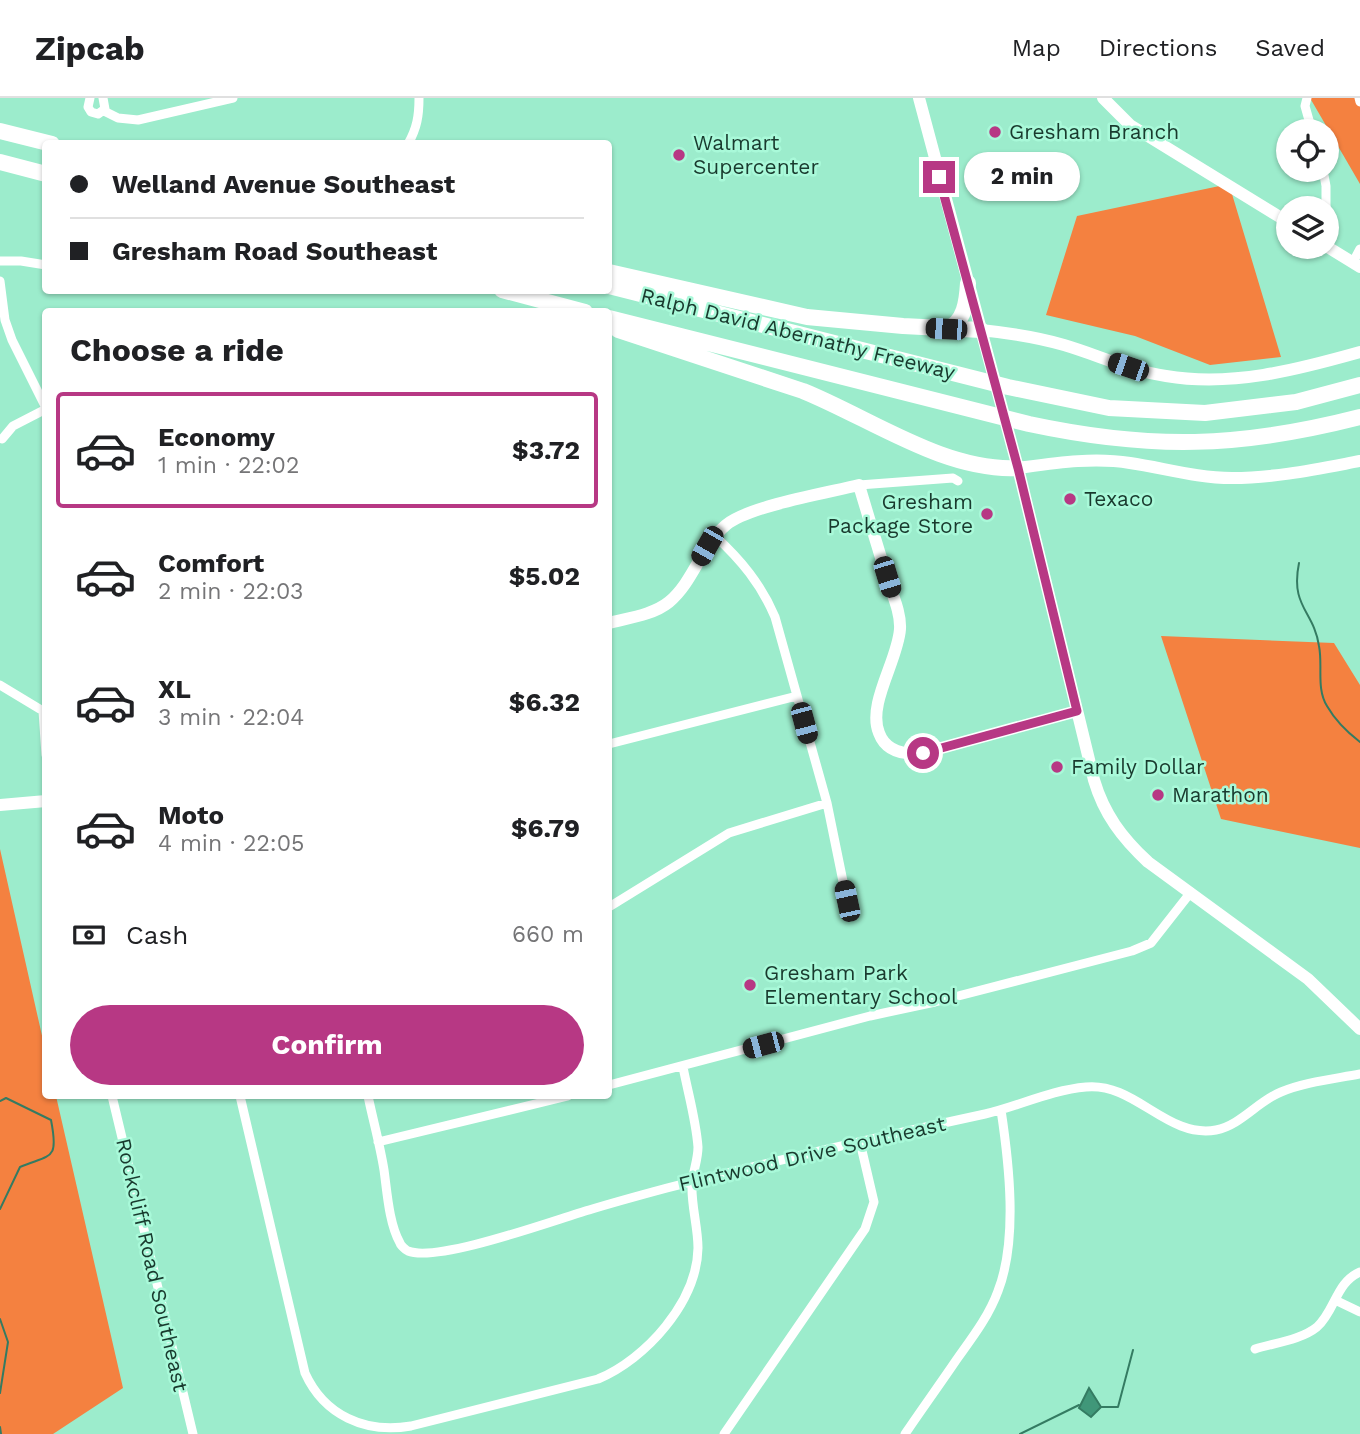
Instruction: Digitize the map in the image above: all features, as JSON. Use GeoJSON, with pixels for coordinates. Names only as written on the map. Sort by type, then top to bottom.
{"type":"FeatureCollection","features":[{"type":"Feature","properties":{"kind":"highway"},"geometry":{"type":"LineString","coordinates":[[0,131],[42,142]]}},
{"type":"Feature","properties":{"kind":"highway"},"geometry":{"type":"LineString","coordinates":[[0,162],[42,173]]}},
{"type":"Feature","properties":{"kind":"highway"},"geometry":{"type":"LineString","coordinates":[[612,273],[807,317],[981,330]]}},
{"type":"Feature","properties":{"kind":"highway"},"geometry":{"type":"LineString","coordinates":[[946,329],[961,318],[968,283]]}},
{"type":"Feature","properties":{"kind":"highway","name":"Ralph David Abernathy Freeway"},"geometry":{"type":"LineString","coordinates":[[612,287],[1007,387],[1109,408],[1205,413],[1296,402],[1360,385]]}},
{"type":"Feature","properties":{"kind":"highway"},"geometry":{"type":"LineString","coordinates":[[506,294],[548,308]]}},
{"type":"Feature","properties":{"kind":"highway"},"geometry":{"type":"LineString","coordinates":[[517,294],[570,308]]}},
{"type":"Feature","properties":{"kind":"highway","name":"Ralph David Abernathy Freeway"},"geometry":{"type":"LineString","coordinates":[[612,319],[1029,424],[1089,436],[1150,443],[1226,441],[1274,436],[1360,417]]}},
{"type":"Feature","properties":{"kind":"highway"},"geometry":{"type":"LineString","coordinates":[[612,328],[832,402],[927,449],[960,462],[988,468],[1018,468]]}},
{"type":"Feature","properties":{"kind":"street"},"geometry":{"type":"LineString","coordinates":[[90,98],[87,104],[89,111],[98,114],[104,111],[106,106],[103,98]]}},
{"type":"Feature","properties":{"kind":"street"},"geometry":{"type":"LineString","coordinates":[[104,111],[118,118],[138,120],[233,98]]}},
{"type":"Feature","properties":{"kind":"street"},"geometry":{"type":"LineString","coordinates":[[410,140],[416,131],[419,98]]}},
{"type":"Feature","properties":{"kind":"street"},"geometry":{"type":"LineString","coordinates":[[919,98],[1018,468],[1097,791],[1111,820],[1128,843],[1148,862],[1308,979],[1360,1029]]}},
{"type":"Feature","properties":{"kind":"street"},"geometry":{"type":"LineString","coordinates":[[1103,98],[1130,125],[1276,215]]}},
{"type":"Feature","properties":{"kind":"street"},"geometry":{"type":"LineString","coordinates":[[1307,98],[1305,106],[1309,119]]}},
{"type":"Feature","properties":{"kind":"street"},"geometry":{"type":"LineString","coordinates":[[1339,254],[1357,264],[1360,249]]}},
{"type":"Feature","properties":{"kind":"street"},"geometry":{"type":"LineString","coordinates":[[0,261],[42,264]]}},
{"type":"Feature","properties":{"kind":"street"},"geometry":{"type":"LineString","coordinates":[[0,281],[5,320],[12,340],[42,400]]}},
{"type":"Feature","properties":{"kind":"street"},"geometry":{"type":"LineString","coordinates":[[981,330],[1031,337],[1146,372],[1186,379],[1253,377],[1360,352]]}},
{"type":"Feature","properties":{"kind":"street"},"geometry":{"type":"LineString","coordinates":[[2,439],[13,426],[42,410]]}},
{"type":"Feature","properties":{"kind":"street"},"geometry":{"type":"LineString","coordinates":[[1018,468],[1069,462],[1113,461],[1230,478],[1276,477],[1360,461]]}},
{"type":"Feature","properties":{"kind":"street"},"geometry":{"type":"LineString","coordinates":[[612,622],[644,614],[668,603],[686,582],[715,536],[727,524],[752,512],[859,485],[953,478],[958,481]]}},
{"type":"Feature","properties":{"kind":"street"},"geometry":{"type":"LineString","coordinates":[[859,485],[900,617],[897,649],[878,704],[876,720],[879,735],[886,744],[907,755],[923,753],[1077,711]]}},
{"type":"Feature","properties":{"kind":"street"},"geometry":{"type":"LineString","coordinates":[[715,536],[746,566],[769,604],[781,635],[827,803],[847,901]]}},
{"type":"Feature","properties":{"kind":"street"},"geometry":{"type":"LineString","coordinates":[[0,685],[42,709]]}},
{"type":"Feature","properties":{"kind":"street"},"geometry":{"type":"LineString","coordinates":[[612,743],[797,696]]}},
{"type":"Feature","properties":{"kind":"street"},"geometry":{"type":"LineString","coordinates":[[0,805],[42,801]]}},
{"type":"Feature","properties":{"kind":"street"},"geometry":{"type":"LineString","coordinates":[[612,905],[729,833],[827,803]]}},
{"type":"Feature","properties":{"kind":"street"},"geometry":{"type":"LineString","coordinates":[[612,1084],[1132,951],[1151,943],[1191,892]]}},
{"type":"Feature","properties":{"kind":"street"},"geometry":{"type":"LineString","coordinates":[[241,1099],[305,1373],[330,1408],[348,1420],[368,1427],[400,1428],[588,1382],[617,1370],[651,1343],[675,1312],[692,1279],[698,1247],[692,1182],[698,1145],[683,1067]]}},
{"type":"Feature","properties":{"kind":"street","name":"Flintwood Drive Southeast"},"geometry":{"type":"LineString","coordinates":[[369,1099],[388,1205],[400,1245],[408,1252],[449,1251],[487,1242],[614,1202],[1001,1110],[1089,1086],[1108,1088],[1186,1129],[1205,1131],[1220,1129],[1248,1114],[1264,1100],[1283,1091],[1360,1074]]}},
{"type":"Feature","properties":{"kind":"street","name":"Rockcliff Road Southeast"},"geometry":{"type":"LineString","coordinates":[[113,1099],[193,1434]]}},
{"type":"Feature","properties":{"kind":"street"},"geometry":{"type":"LineString","coordinates":[[378,1142],[556,1099]]}},
{"type":"Feature","properties":{"kind":"street"},"geometry":{"type":"LineString","coordinates":[[905,1434],[982,1323],[999,1290],[1007,1247],[1009,1209],[1009,1162],[1001,1110]]}},
{"type":"Feature","properties":{"kind":"street"},"geometry":{"type":"LineString","coordinates":[[724,1434],[865,1228],[874,1202],[860,1142]]}},
{"type":"Feature","properties":{"kind":"street"},"geometry":{"type":"LineString","coordinates":[[1255,1349],[1300,1336],[1315,1328],[1341,1288],[1353,1275],[1360,1272]]}},
{"type":"Feature","properties":{"kind":"street"},"geometry":{"type":"LineString","coordinates":[[1335,1300],[1360,1312]]}},
{"type":"Feature","properties":{"kind":"shaded area"},"geometry":{"type":"Polygon","coordinates":[[[1310,98],[1360,98],[1360,184],[1339,148],[1339,119],[1322,119],[1310,98]]]}},
{"type":"Feature","properties":{"kind":"shaded area"},"geometry":{"type":"Polygon","coordinates":[[[1229,184],[1281,357],[1210,365],[1135,336],[1046,315],[1077,216],[1229,184]]]}},
{"type":"Feature","properties":{"kind":"shaded area"},"geometry":{"type":"Polygon","coordinates":[[[1161,636],[1334,643],[1360,685],[1360,848],[1221,819],[1161,636]]]}},
{"type":"Feature","properties":{"kind":"shaded area"},"geometry":{"type":"Polygon","coordinates":[[[0,849],[42,1036],[42,1099],[57,1099],[123,1388],[53,1434],[0,1434],[0,849]]]}},
{"type":"Feature","properties":{"kind":"shaded area"},"geometry":{"type":"Polygon","coordinates":[[[1089,1388],[1101,1407],[1091,1417],[1079,1408],[1089,1388]]]}},
{"type":"Feature","properties":{"kind":"waterway"},"geometry":{"type":"LineString","coordinates":[[1299,563],[1298,590],[1316,634],[1324,699],[1338,721],[1360,742]]}},
{"type":"Feature","properties":{"kind":"waterway"},"geometry":{"type":"LineString","coordinates":[[0,1101],[6,1098],[51,1120],[54,1143],[53,1149],[46,1157],[20,1167],[0,1209]]}},
{"type":"Feature","properties":{"kind":"waterway"},"geometry":{"type":"LineString","coordinates":[[0,1319],[8,1342],[0,1393]]}},
{"type":"Feature","properties":{"kind":"waterway"},"geometry":{"type":"LineString","coordinates":[[1101,1407],[1118,1407],[1133,1350]]}},
{"type":"Feature","properties":{"kind":"waterway"},"geometry":{"type":"LineString","coordinates":[[1020,1434],[1079,1405]]}},
{"type":"Feature","properties":{"kind":"waterway"},"geometry":{"type":"LineString","coordinates":[[0,1427],[1,1434]]}},
{"type":"Feature","properties":{"kind":"place","name":"Gresham Branch"},"geometry":{"type":"Point","coordinates":[995,132]}},
{"type":"Feature","properties":{"kind":"place","name":"Walmart Supercenter"},"geometry":{"type":"Point","coordinates":[679,155]}},
{"type":"Feature","properties":{"kind":"place","name":"Texaco"},"geometry":{"type":"Point","coordinates":[1070,499]}},
{"type":"Feature","properties":{"kind":"place","name":"Gresham Package Store"},"geometry":{"type":"Point","coordinates":[987,514]}},
{"type":"Feature","properties":{"kind":"place","name":"Family Dollar"},"geometry":{"type":"Point","coordinates":[1057,767]}},
{"type":"Feature","properties":{"kind":"place","name":"Marathon"},"geometry":{"type":"Point","coordinates":[1158,795]}},
{"type":"Feature","properties":{"kind":"place","name":"Gresham Park Elementary School"},"geometry":{"type":"Point","coordinates":[750,985]}},
{"type":"Feature","properties":{"kind":"route"},"geometry":{"type":"LineString","coordinates":[[923,753],[1077,711],[1018,468],[939,177]]}}]}
